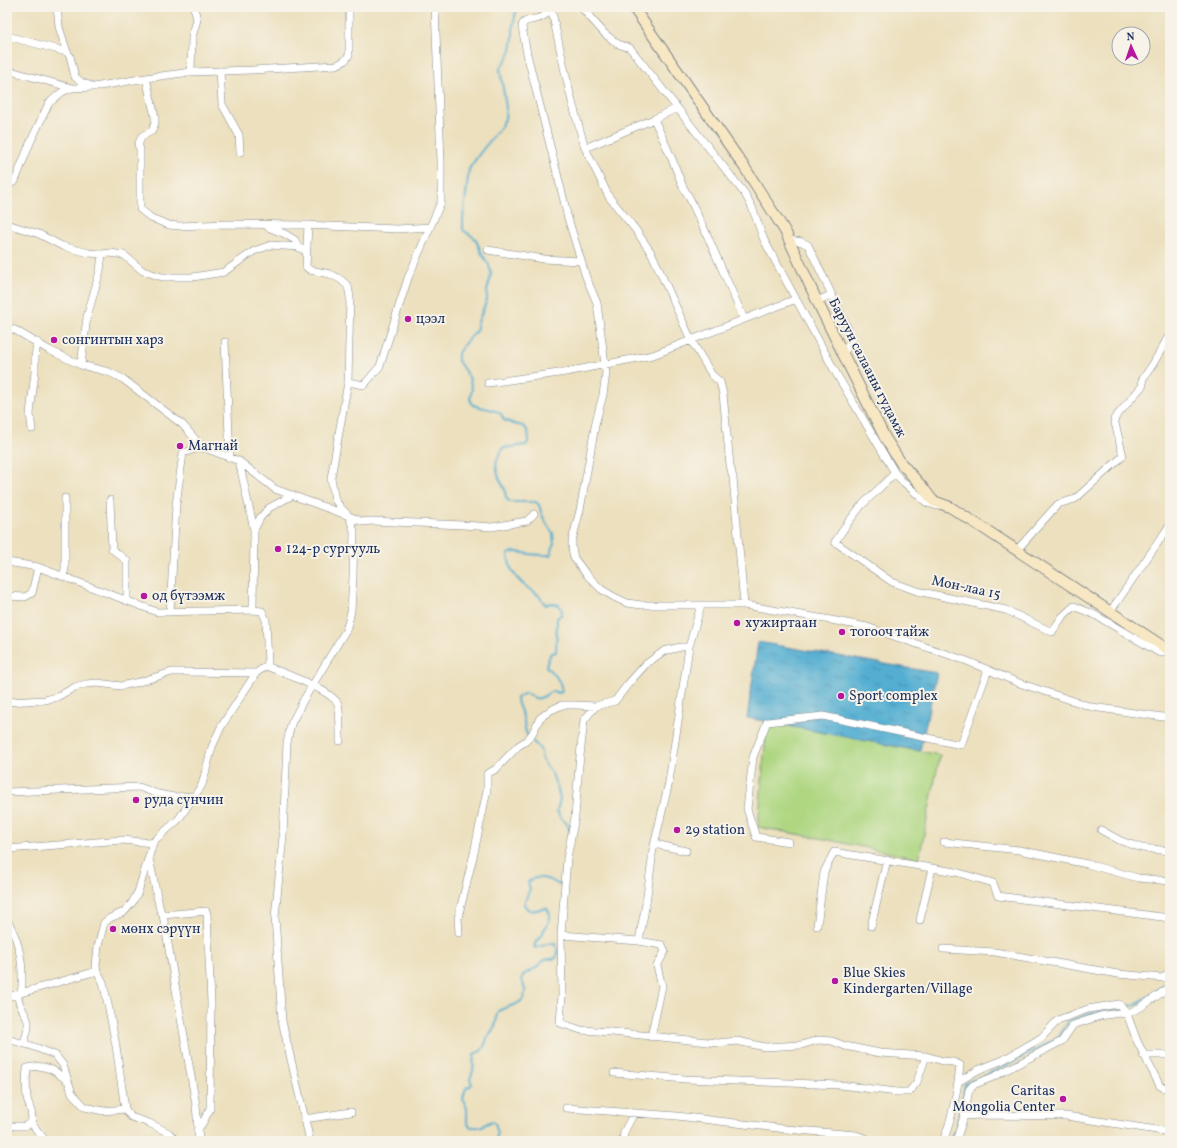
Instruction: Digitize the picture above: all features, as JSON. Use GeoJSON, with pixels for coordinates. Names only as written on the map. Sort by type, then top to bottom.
{"type":"FeatureCollection","features":[{"type":"Feature","properties":{"kind":"main road","name":"Баруун салааны гудамж"},"geometry":{"type":"LineString","coordinates":[[632,7],[745,168],[785,231],[843,354],[885,438],[901,463],[933,501],[950,507],[1169,651]]}},
{"type":"Feature","properties":{"kind":"street"},"geometry":{"type":"LineString","coordinates":[[57,7],[59,27],[67,52],[70,56],[75,77],[81,82],[94,87]]}},
{"type":"Feature","properties":{"kind":"street"},"geometry":{"type":"LineString","coordinates":[[191,72],[192,37],[197,20],[194,7]]}},
{"type":"Feature","properties":{"kind":"street"},"geometry":{"type":"LineString","coordinates":[[7,71],[72,88],[94,87],[191,72],[336,65],[346,60],[349,55],[349,10],[351,7]]}},
{"type":"Feature","properties":{"kind":"street"},"geometry":{"type":"LineString","coordinates":[[348,382],[364,385],[380,366],[408,278],[441,202],[441,161],[435,7]]}},
{"type":"Feature","properties":{"kind":"street"},"geometry":{"type":"LineString","coordinates":[[551,7],[564,72],[585,148],[609,197],[652,254],[691,340],[712,375],[720,382],[723,394],[730,465],[733,478],[744,605]]}},
{"type":"Feature","properties":{"kind":"street"},"geometry":{"type":"LineString","coordinates":[[551,7],[543,18],[524,21],[522,27],[527,54],[567,215],[580,261],[597,303],[606,373],[580,510],[572,541],[574,558],[586,574],[601,589],[627,603],[642,605],[744,605],[831,620],[867,628],[967,661],[1019,683],[1092,707],[1170,718]]}},
{"type":"Feature","properties":{"kind":"street"},"geometry":{"type":"LineString","coordinates":[[581,7],[605,34],[618,44],[630,48],[745,194],[752,207],[764,240],[840,381],[895,473],[927,503],[965,517]]}},
{"type":"Feature","properties":{"kind":"street"},"geometry":{"type":"LineString","coordinates":[[7,36],[67,52]]}},
{"type":"Feature","properties":{"kind":"street"},"geometry":{"type":"LineString","coordinates":[[220,71],[222,104],[239,135],[240,152]]}},
{"type":"Feature","properties":{"kind":"street"},"geometry":{"type":"LineString","coordinates":[[146,78],[155,117],[155,124],[152,131],[142,136],[138,145],[140,149],[140,209],[151,218],[168,225],[179,226],[226,224],[308,225],[397,229],[430,227]]}},
{"type":"Feature","properties":{"kind":"street"},"geometry":{"type":"LineString","coordinates":[[7,186],[15,181],[30,143],[49,103],[62,92],[72,88]]}},
{"type":"Feature","properties":{"kind":"street"},"geometry":{"type":"LineString","coordinates":[[585,148],[677,108]]}},
{"type":"Feature","properties":{"kind":"street"},"geometry":{"type":"LineString","coordinates":[[654,119],[683,187],[707,235],[744,319]]}},
{"type":"Feature","properties":{"kind":"street"},"geometry":{"type":"LineString","coordinates":[[7,224],[39,234],[62,246],[89,253],[124,255],[143,271],[162,277],[193,277],[224,272],[254,252],[271,245],[298,247],[307,252]]}},
{"type":"Feature","properties":{"kind":"street"},"geometry":{"type":"LineString","coordinates":[[264,225],[295,240],[298,247]]}},
{"type":"Feature","properties":{"kind":"street"},"geometry":{"type":"LineString","coordinates":[[308,225],[306,267],[310,270],[330,274],[340,279],[348,286],[350,297],[348,382],[331,478],[335,500],[340,508],[349,516],[354,531],[353,577],[349,620],[346,630],[304,699],[291,724],[287,743],[283,836],[275,917],[282,1021],[310,1141]]}},
{"type":"Feature","properties":{"kind":"street"},"geometry":{"type":"LineString","coordinates":[[790,240],[802,242],[808,245],[850,336],[850,340],[843,354]]}},
{"type":"Feature","properties":{"kind":"street"},"geometry":{"type":"LineString","coordinates":[[488,250],[544,259],[580,261]]}},
{"type":"Feature","properties":{"kind":"street"},"geometry":{"type":"LineString","coordinates":[[81,364],[87,316],[100,271],[102,254]]}},
{"type":"Feature","properties":{"kind":"street"},"geometry":{"type":"LineString","coordinates":[[817,301],[831,295]]}},
{"type":"Feature","properties":{"kind":"street"},"geometry":{"type":"LineString","coordinates":[[488,383],[605,366],[653,355],[796,299]]}},
{"type":"Feature","properties":{"kind":"street"},"geometry":{"type":"LineString","coordinates":[[7,328],[16,330],[49,350],[81,364],[109,372],[124,379],[184,425],[202,447],[239,462],[275,489],[363,522],[492,527],[527,521],[534,514]]}},
{"type":"Feature","properties":{"kind":"street"},"geometry":{"type":"LineString","coordinates":[[1017,550],[1058,504],[1075,499],[1123,456],[1114,419],[1143,385],[1142,380],[1170,334]]}},
{"type":"Feature","properties":{"kind":"street"},"geometry":{"type":"LineString","coordinates":[[32,429],[30,414],[37,342]]}},
{"type":"Feature","properties":{"kind":"street"},"geometry":{"type":"LineString","coordinates":[[224,342],[230,458]]}},
{"type":"Feature","properties":{"kind":"street"},"geometry":{"type":"LineString","coordinates":[[170,612],[176,505],[183,453],[202,447]]}},
{"type":"Feature","properties":{"kind":"street"},"geometry":{"type":"LineString","coordinates":[[239,462],[254,530],[253,610]]}},
{"type":"Feature","properties":{"kind":"street","name":"Мон-лаа 15"},"geometry":{"type":"LineString","coordinates":[[895,473],[861,506],[835,542],[892,582],[917,591],[1006,610],[1052,632],[1062,617],[1074,606],[1095,615],[1160,653],[1169,651]]}},
{"type":"Feature","properties":{"kind":"street"},"geometry":{"type":"LineString","coordinates":[[254,530],[260,518],[269,508],[293,495]]}},
{"type":"Feature","properties":{"kind":"street"},"geometry":{"type":"LineString","coordinates":[[63,576],[65,569],[65,498]]}},
{"type":"Feature","properties":{"kind":"street"},"geometry":{"type":"LineString","coordinates":[[110,500],[112,548],[127,561],[127,601]]}},
{"type":"Feature","properties":{"kind":"street"},"geometry":{"type":"LineString","coordinates":[[1110,612],[1170,525]]}},
{"type":"Feature","properties":{"kind":"street"},"geometry":{"type":"LineString","coordinates":[[7,562],[38,567],[157,612],[253,610],[262,611],[266,620],[268,663],[256,673],[221,728],[212,747],[202,785],[195,796],[178,820],[156,838],[153,843],[138,892],[132,903],[124,912],[110,918],[104,923],[98,946],[96,966],[103,982],[109,1009],[125,1110],[131,1116],[169,1133],[176,1141]]}},
{"type":"Feature","properties":{"kind":"street"},"geometry":{"type":"LineString","coordinates":[[7,596],[25,597],[32,593],[38,567]]}},
{"type":"Feature","properties":{"kind":"street"},"geometry":{"type":"LineString","coordinates":[[639,941],[646,903],[652,854],[669,782],[689,647],[701,605]]}},
{"type":"Feature","properties":{"kind":"street"},"geometry":{"type":"LineString","coordinates":[[459,933],[458,918],[474,853],[487,790],[488,774],[496,769],[518,746],[526,741],[532,734],[540,718],[551,710],[562,705],[575,704],[596,706],[615,701],[646,664],[664,651],[681,647],[689,647]]}},
{"type":"Feature","properties":{"kind":"street"},"geometry":{"type":"LineString","coordinates":[[266,666],[312,685],[335,700],[338,705],[340,741]]}},
{"type":"Feature","properties":{"kind":"street"},"geometry":{"type":"LineString","coordinates":[[789,842],[756,837],[747,809],[753,757],[767,722],[823,716],[961,745],[988,670]]}},
{"type":"Feature","properties":{"kind":"street"},"geometry":{"type":"LineString","coordinates":[[7,702],[45,700],[57,697],[75,687],[86,684],[96,683],[122,686],[172,672],[256,673]]}},
{"type":"Feature","properties":{"kind":"street"},"geometry":{"type":"LineString","coordinates":[[596,706],[584,720],[575,817],[567,858],[561,935],[562,995],[560,1023],[581,1030],[718,1043],[737,1041],[765,1048],[801,1045],[818,1040],[832,1041],[845,1046],[880,1053],[926,1056],[953,1062],[960,1065],[958,1082],[956,1095],[943,1141]]}},
{"type":"Feature","properties":{"kind":"street"},"geometry":{"type":"LineString","coordinates":[[7,792],[139,786],[158,794],[174,797],[195,796]]}},
{"type":"Feature","properties":{"kind":"street"},"geometry":{"type":"LineString","coordinates":[[1101,830],[1121,841],[1142,848],[1170,851]]}},
{"type":"Feature","properties":{"kind":"street"},"geometry":{"type":"LineString","coordinates":[[7,849],[122,840],[153,843]]}},
{"type":"Feature","properties":{"kind":"street"},"geometry":{"type":"LineString","coordinates":[[944,842],[1019,850],[1087,864],[1138,878],[1170,881]]}},
{"type":"Feature","properties":{"kind":"street"},"geometry":{"type":"LineString","coordinates":[[655,844],[686,851]]}},
{"type":"Feature","properties":{"kind":"street"},"geometry":{"type":"LineString","coordinates":[[817,926],[824,872],[834,852],[956,872],[993,883],[998,896],[1170,918]]}},
{"type":"Feature","properties":{"kind":"street"},"geometry":{"type":"LineString","coordinates":[[149,858],[160,910],[163,915],[196,1105],[199,1141]]}},
{"type":"Feature","properties":{"kind":"street"},"geometry":{"type":"LineString","coordinates":[[871,926],[887,860]]}},
{"type":"Feature","properties":{"kind":"street"},"geometry":{"type":"LineString","coordinates":[[920,920],[932,868]]}},
{"type":"Feature","properties":{"kind":"street"},"geometry":{"type":"LineString","coordinates":[[163,915],[206,911],[207,914],[211,1003],[210,1109],[205,1116],[201,1127],[197,1130]]}},
{"type":"Feature","properties":{"kind":"street"},"geometry":{"type":"LineString","coordinates":[[7,920],[19,947],[22,964],[22,992],[18,997],[19,1003],[28,1020],[28,1029],[24,1044]]}},
{"type":"Feature","properties":{"kind":"street"},"geometry":{"type":"LineString","coordinates":[[561,935],[639,941],[662,945],[665,950],[657,966],[662,986],[652,1036]]}},
{"type":"Feature","properties":{"kind":"street"},"geometry":{"type":"LineString","coordinates":[[944,949],[995,952],[1118,974],[1163,978],[1170,972]]}},
{"type":"Feature","properties":{"kind":"street"},"geometry":{"type":"LineString","coordinates":[[7,996],[98,971]]}},
{"type":"Feature","properties":{"kind":"street"},"geometry":{"type":"LineString","coordinates":[[956,1141],[964,1116],[969,1090],[973,1085],[993,1077],[1062,1040],[1073,1025],[1100,1016],[1141,1007],[1170,987]]}},
{"type":"Feature","properties":{"kind":"street"},"geometry":{"type":"LineString","coordinates":[[7,992],[22,992]]}},
{"type":"Feature","properties":{"kind":"street"},"geometry":{"type":"LineString","coordinates":[[958,1082],[978,1070],[1002,1060],[1034,1042],[1042,1037],[1058,1020],[1088,1009],[1119,1004],[1124,1010],[1143,1054],[1160,1086],[1170,1090]]}},
{"type":"Feature","properties":{"kind":"street"},"geometry":{"type":"LineString","coordinates":[[7,1039],[32,1046],[55,1055],[63,1065],[72,1093]]}},
{"type":"Feature","properties":{"kind":"street"},"geometry":{"type":"LineString","coordinates":[[1143,1054],[1170,1055]]}},
{"type":"Feature","properties":{"kind":"street"},"geometry":{"type":"LineString","coordinates":[[614,1073],[685,1079],[832,1085],[909,1092],[917,1082],[926,1056]]}},
{"type":"Feature","properties":{"kind":"street"},"geometry":{"type":"LineString","coordinates":[[31,1124],[33,1118],[28,1100],[26,1077],[27,1068],[36,1066],[48,1067],[68,1081],[72,1093],[85,1107],[104,1112],[125,1110]]}},
{"type":"Feature","properties":{"kind":"street"},"geometry":{"type":"LineString","coordinates":[[566,1108],[677,1116],[786,1129],[856,1134],[867,1139],[867,1141]]}},
{"type":"Feature","properties":{"kind":"street"},"geometry":{"type":"LineString","coordinates":[[304,1119],[352,1112]]}},
{"type":"Feature","properties":{"kind":"street"},"geometry":{"type":"LineString","coordinates":[[623,1141],[624,1132],[634,1113]]}},
{"type":"Feature","properties":{"kind":"street"},"geometry":{"type":"LineString","coordinates":[[964,1116],[1066,1116],[1170,1132]]}},
{"type":"Feature","properties":{"kind":"street"},"geometry":{"type":"LineString","coordinates":[[7,1126],[25,1126],[31,1124]]}},
{"type":"Feature","properties":{"kind":"street"},"geometry":{"type":"LineString","coordinates":[[31,1124],[46,1141]]}},
{"type":"Feature","properties":{"kind":"green space"},"geometry":{"type":"Polygon","coordinates":[[[767,722],[940,755],[919,859],[758,827],[767,722]]]}},
{"type":"Feature","properties":{"kind":"water","name":"Sport complex"},"geometry":{"type":"Polygon","coordinates":[[[758,642],[937,673],[920,751],[747,718],[758,642]]]}},
{"type":"Feature","properties":{"kind":"waterway"},"geometry":{"type":"LineString","coordinates":[[517,7],[513,26],[511,50],[500,69],[506,107],[505,119],[500,128],[469,169],[463,230],[475,238],[489,265],[491,273],[487,291],[487,300],[476,331],[458,353],[458,361],[469,377],[472,389],[470,399],[473,405],[499,412],[504,420],[523,426],[528,431],[529,441],[526,445],[503,448],[497,460],[496,467],[499,478],[505,490],[506,498],[510,502],[536,502],[553,533],[554,545],[550,555],[535,555],[516,552],[508,554],[510,565],[514,574],[520,581],[539,596],[546,605],[550,603],[559,605],[562,610],[561,615],[557,618],[556,652],[551,653],[546,665],[560,683],[562,691],[560,693],[552,691],[539,698],[535,698],[525,693],[517,698],[528,736]]}},
{"type":"Feature","properties":{"kind":"waterway"},"geometry":{"type":"LineString","coordinates":[[531,740],[540,750],[541,758],[552,774],[560,799],[557,811],[560,817],[567,824],[570,831]]}},
{"type":"Feature","properties":{"kind":"waterway"},"geometry":{"type":"LineString","coordinates":[[495,1141],[498,1133],[495,1123],[492,1121],[480,1127],[471,1127],[467,1123],[467,1108],[463,1098],[466,1088],[472,1084],[470,1079],[473,1071],[474,1054],[483,1049],[495,1025],[498,1011],[515,1005],[524,997],[525,990],[522,981],[524,975],[536,968],[545,960],[556,958],[558,952],[555,943],[535,948],[534,946],[541,937],[549,920],[549,911],[546,908],[531,910],[524,904],[530,889],[528,882],[535,878],[544,878],[559,885],[561,884],[563,876]]}},
{"type":"Feature","properties":{"kind":"waterway"},"geometry":{"type":"LineString","coordinates":[[1125,1008],[1137,1004],[1170,981]]}},
{"type":"Feature","properties":{"kind":"waterway"},"geometry":{"type":"LineString","coordinates":[[951,1141],[956,1130],[965,1084],[995,1071],[1058,1038],[1069,1021],[1095,1012],[1121,1009]]}},
{"type":"Feature","properties":{"kind":"place","name":"цээл"},"geometry":{"type":"Point","coordinates":[408,319]}},
{"type":"Feature","properties":{"kind":"place","name":"сонгинтын харз"},"geometry":{"type":"Point","coordinates":[54,340]}},
{"type":"Feature","properties":{"kind":"place","name":"Магнай"},"geometry":{"type":"Point","coordinates":[180,446]}},
{"type":"Feature","properties":{"kind":"place","name":"124-р сургууль"},"geometry":{"type":"Point","coordinates":[278,549]}},
{"type":"Feature","properties":{"kind":"place","name":"од бүтээмж"},"geometry":{"type":"Point","coordinates":[144,596]}},
{"type":"Feature","properties":{"kind":"place","name":"хужиртаан"},"geometry":{"type":"Point","coordinates":[737,623]}},
{"type":"Feature","properties":{"kind":"place","name":"тогооч тайж"},"geometry":{"type":"Point","coordinates":[842,632]}},
{"type":"Feature","properties":{"kind":"place","name":"Sport complex"},"geometry":{"type":"Point","coordinates":[841,696]}},
{"type":"Feature","properties":{"kind":"place","name":"руда сүнчин"},"geometry":{"type":"Point","coordinates":[136,800]}},
{"type":"Feature","properties":{"kind":"place","name":"29 station"},"geometry":{"type":"Point","coordinates":[677,830]}},
{"type":"Feature","properties":{"kind":"place","name":"мөнх сэрүүн"},"geometry":{"type":"Point","coordinates":[113,929]}},
{"type":"Feature","properties":{"kind":"place","name":"Blue Skies Kindergarten/Village"},"geometry":{"type":"Point","coordinates":[835,981]}},
{"type":"Feature","properties":{"kind":"place","name":"Caritas Mongolia Center"},"geometry":{"type":"Point","coordinates":[1063,1099]}}]}
